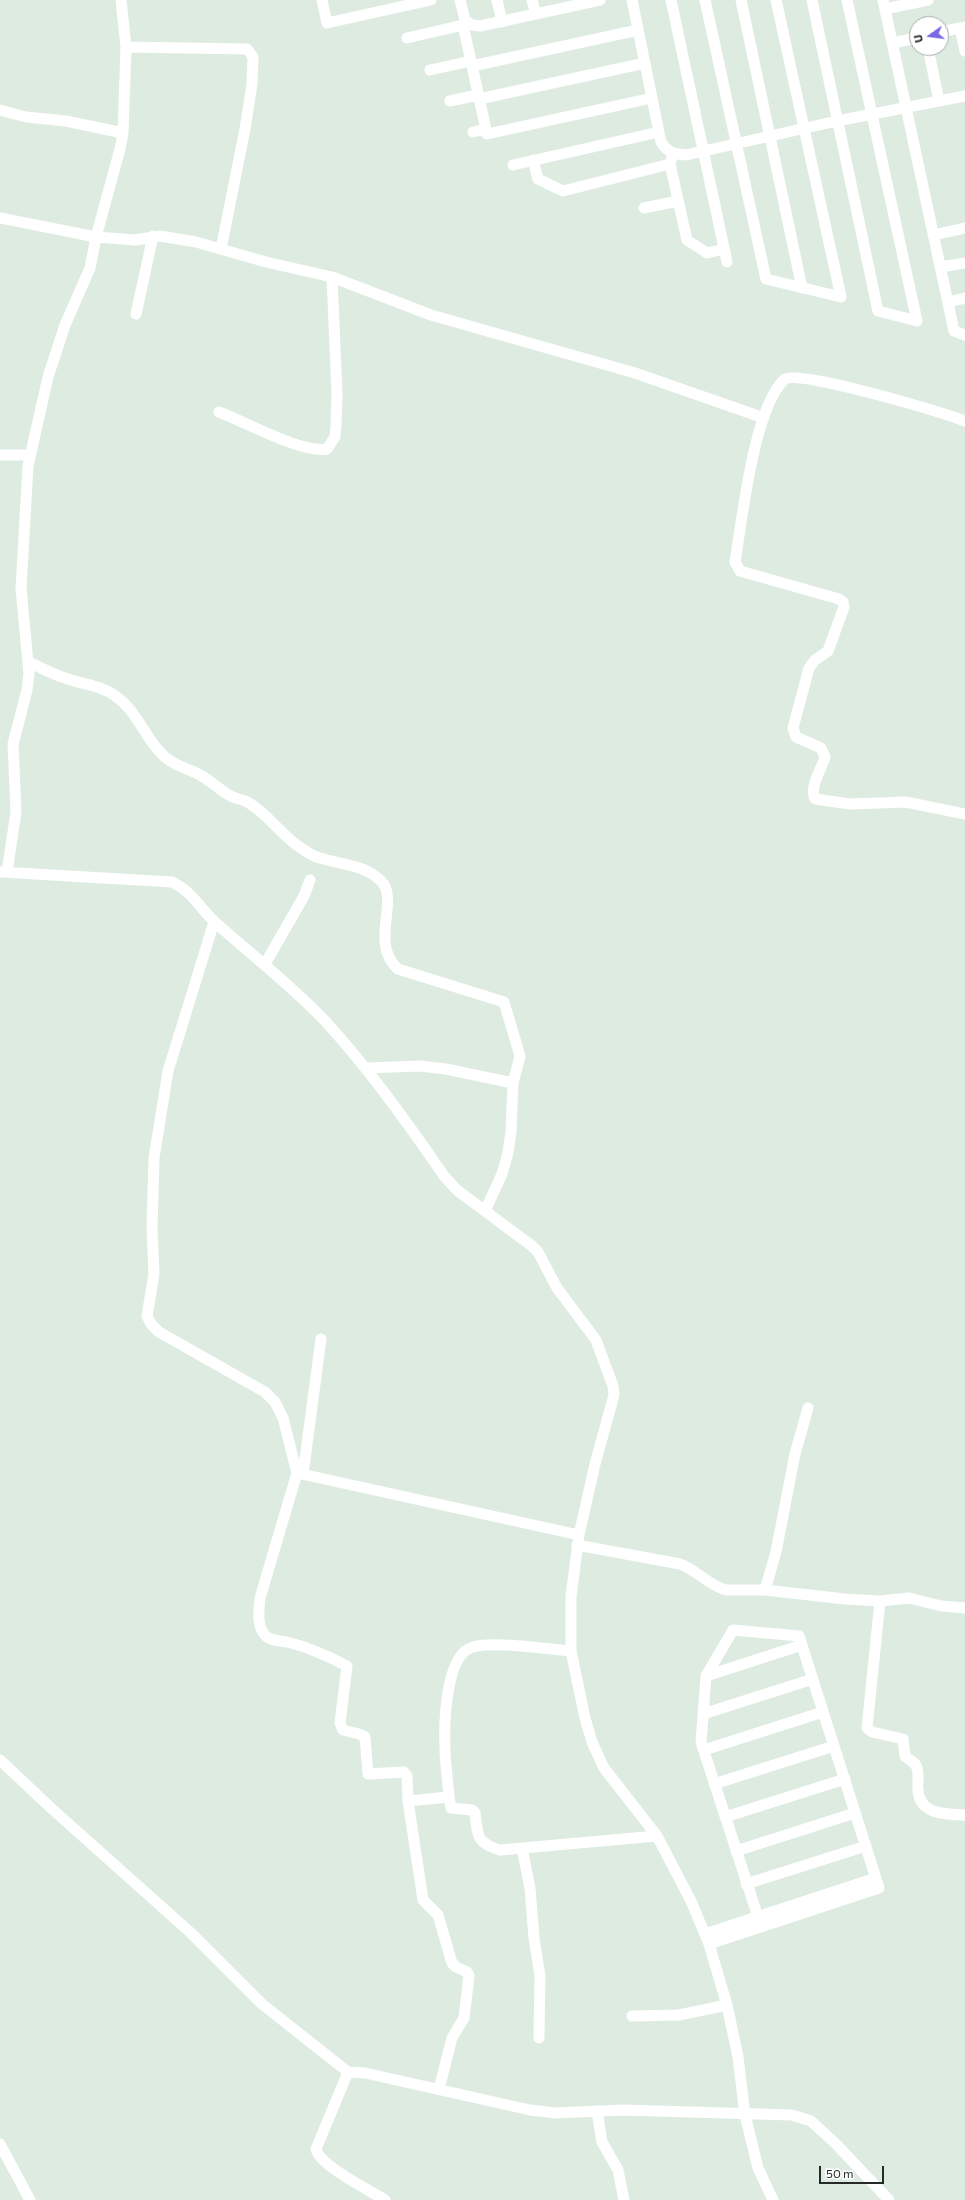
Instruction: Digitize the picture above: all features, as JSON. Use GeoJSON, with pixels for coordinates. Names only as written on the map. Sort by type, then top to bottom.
{"type":"FeatureCollection","features":[{"type":"Feature","properties":{"kind":"street"},"geometry":{"type":"LineString","coordinates":[[121,0],[126,47],[123,133],[113,179],[96,237],[90,268],[65,325],[48,377],[30,455],[21,588],[29,662],[27,690],[13,744],[16,812],[4,872],[172,882],[183,887],[191,894],[214,922],[265,964],[325,1022],[366,1068],[444,1176],[457,1190],[538,1252],[557,1288],[596,1340],[613,1386],[614,1395],[595,1464],[578,1540],[571,1596],[571,1651],[592,1742],[604,1768],[657,1836],[691,1901],[707,1939],[727,2005],[738,2056],[745,2114],[758,2168],[773,2200]]}},
{"type":"Feature","properties":{"kind":"street"},"geometry":{"type":"LineString","coordinates":[[322,0],[327,23],[430,0]]}},
{"type":"Feature","properties":{"kind":"street"},"geometry":{"type":"LineString","coordinates":[[460,0],[471,63],[487,134],[652,98]]}},
{"type":"Feature","properties":{"kind":"street"},"geometry":{"type":"LineString","coordinates":[[497,0],[502,22]]}},
{"type":"Feature","properties":{"kind":"street"},"geometry":{"type":"LineString","coordinates":[[532,0],[536,14]]}},
{"type":"Feature","properties":{"kind":"street"},"geometry":{"type":"LineString","coordinates":[[407,38],[464,22],[480,26],[536,14],[568,4],[600,0]]}},
{"type":"Feature","properties":{"kind":"street"},"geometry":{"type":"LineString","coordinates":[[632,0],[661,142],[671,159],[678,201],[687,240],[708,253],[724,249]]}},
{"type":"Feature","properties":{"kind":"street"},"geometry":{"type":"LineString","coordinates":[[670,0],[727,262]]}},
{"type":"Feature","properties":{"kind":"street"},"geometry":{"type":"LineString","coordinates":[[705,0],[766,279],[841,297],[776,0]]}},
{"type":"Feature","properties":{"kind":"street"},"geometry":{"type":"LineString","coordinates":[[741,0],[802,288]]}},
{"type":"Feature","properties":{"kind":"street"},"geometry":{"type":"LineString","coordinates":[[812,0],[878,311],[917,321],[847,0]]}},
{"type":"Feature","properties":{"kind":"street"},"geometry":{"type":"LineString","coordinates":[[928,0],[884,4],[954,331],[965,335]]}},
{"type":"Feature","properties":{"kind":"street"},"geometry":{"type":"LineString","coordinates":[[949,31],[963,28],[965,51]]}},
{"type":"Feature","properties":{"kind":"street"},"geometry":{"type":"LineString","coordinates":[[430,70],[638,30]]}},
{"type":"Feature","properties":{"kind":"street"},"geometry":{"type":"LineString","coordinates":[[892,43],[909,40]]}},
{"type":"Feature","properties":{"kind":"street"},"geometry":{"type":"LineString","coordinates":[[126,47],[247,49],[253,58],[254,68],[245,129],[221,249]]}},
{"type":"Feature","properties":{"kind":"street"},"geometry":{"type":"LineString","coordinates":[[930,56],[939,101]]}},
{"type":"Feature","properties":{"kind":"street"},"geometry":{"type":"LineString","coordinates":[[450,101],[479,97],[645,63]]}},
{"type":"Feature","properties":{"kind":"street"},"geometry":{"type":"LineString","coordinates":[[532,160],[538,179],[563,191],[686,155],[837,121],[965,96]]}},
{"type":"Feature","properties":{"kind":"street"},"geometry":{"type":"LineString","coordinates":[[0,110],[26,117],[66,121],[123,133]]}},
{"type":"Feature","properties":{"kind":"street"},"geometry":{"type":"LineString","coordinates":[[473,132],[486,129]]}},
{"type":"Feature","properties":{"kind":"street"},"geometry":{"type":"LineString","coordinates":[[513,165],[659,132]]}},
{"type":"Feature","properties":{"kind":"street"},"geometry":{"type":"LineString","coordinates":[[644,208],[678,201]]}},
{"type":"Feature","properties":{"kind":"street"},"geometry":{"type":"LineString","coordinates":[[0,218],[124,241],[154,236],[183,238],[332,277],[431,315],[635,373],[764,418]]}},
{"type":"Feature","properties":{"kind":"street"},"geometry":{"type":"LineString","coordinates":[[933,235],[965,228]]}},
{"type":"Feature","properties":{"kind":"street"},"geometry":{"type":"LineString","coordinates":[[136,314],[154,236]]}},
{"type":"Feature","properties":{"kind":"street"},"geometry":{"type":"LineString","coordinates":[[940,267],[965,262]]}},
{"type":"Feature","properties":{"kind":"street"},"geometry":{"type":"LineString","coordinates":[[219,412],[242,420],[296,445],[319,450],[327,448],[335,437],[337,394],[332,277]]}},
{"type":"Feature","properties":{"kind":"street"},"geometry":{"type":"LineString","coordinates":[[948,302],[965,298]]}},
{"type":"Feature","properties":{"kind":"street"},"geometry":{"type":"LineString","coordinates":[[965,421],[912,404],[830,384],[792,377],[787,378],[782,382],[764,418],[753,452],[735,562],[740,571],[839,599],[843,602],[844,607],[828,651],[815,660],[809,668],[793,728],[796,737],[822,748],[825,757],[816,778],[814,796],[816,799],[826,802],[858,804],[906,802],[965,814]]}},
{"type":"Feature","properties":{"kind":"street"},"geometry":{"type":"LineString","coordinates":[[0,454],[30,455]]}},
{"type":"Feature","properties":{"kind":"street"},"geometry":{"type":"LineString","coordinates":[[29,662],[68,679],[87,683],[110,693],[129,707],[158,751],[172,763],[194,772],[231,796],[248,802],[292,841],[318,858],[361,867],[383,882],[387,901],[385,936],[387,954],[392,964],[398,969],[504,1002],[513,1035],[520,1050],[513,1083],[511,1132],[508,1153],[502,1174],[485,1211]]}},
{"type":"Feature","properties":{"kind":"street"},"geometry":{"type":"LineString","coordinates":[[265,964],[304,896],[310,880]]}},
{"type":"Feature","properties":{"kind":"street"},"geometry":{"type":"LineString","coordinates":[[214,922],[167,1078],[154,1158],[152,1229],[154,1274],[147,1316],[151,1324],[159,1332],[265,1392],[275,1402],[283,1418],[300,1473]]}},
{"type":"Feature","properties":{"kind":"street"},"geometry":{"type":"LineString","coordinates":[[366,1068],[420,1066],[446,1069],[513,1083]]}},
{"type":"Feature","properties":{"kind":"street"},"geometry":{"type":"LineString","coordinates":[[321,1339],[300,1473],[260,1598],[258,1616],[261,1630],[266,1637],[314,1650],[347,1666],[340,1717],[341,1727],[343,1730],[365,1737],[368,1772],[370,1775],[404,1772],[407,1776],[408,1801],[423,1900],[428,1907],[436,1911],[438,1915],[452,1963],[456,1967],[467,1972],[469,1976],[464,2018],[452,2038],[439,2089]]}},
{"type":"Feature","properties":{"kind":"street"},"geometry":{"type":"LineString","coordinates":[[765,1590],[776,1552],[795,1454],[808,1408]]}},
{"type":"Feature","properties":{"kind":"street"},"geometry":{"type":"LineString","coordinates":[[300,1473],[680,1564],[689,1567],[719,1589],[765,1590],[827,1598],[880,1601],[910,1598],[941,1606],[965,1608]]}},
{"type":"Feature","properties":{"kind":"street"},"geometry":{"type":"LineString","coordinates":[[880,1601],[867,1728],[872,1732],[903,1738],[905,1756],[916,1764],[918,1769],[917,1793],[920,1800],[932,1811],[941,1814],[965,1815]]}},
{"type":"Feature","properties":{"kind":"street"},"geometry":{"type":"LineString","coordinates":[[758,1917],[701,1742],[706,1676],[734,1630],[799,1636],[878,1883]]}},
{"type":"Feature","properties":{"kind":"street"},"geometry":{"type":"LineString","coordinates":[[571,1651],[494,1645],[472,1647],[463,1653],[455,1666],[447,1698],[444,1749],[451,1808],[474,1811],[479,1839],[483,1844],[500,1850],[657,1836]]}},
{"type":"Feature","properties":{"kind":"street"},"geometry":{"type":"LineString","coordinates":[[706,1676],[802,1645]]}},
{"type":"Feature","properties":{"kind":"street"},"geometry":{"type":"LineString","coordinates":[[703,1714],[813,1679]]}},
{"type":"Feature","properties":{"kind":"street"},"geometry":{"type":"LineString","coordinates":[[704,1750],[823,1712]]}},
{"type":"Feature","properties":{"kind":"street"},"geometry":{"type":"LineString","coordinates":[[714,1784],[834,1746]]}},
{"type":"Feature","properties":{"kind":"street"},"geometry":{"type":"LineString","coordinates":[[0,1760],[50,1808],[191,1933],[262,2004],[348,2072],[365,2073],[530,2110],[554,2113],[597,2111],[704,2112],[745,2114],[760,2113],[792,2116],[811,2121],[836,2144],[889,2200]]}},
{"type":"Feature","properties":{"kind":"street"},"geometry":{"type":"LineString","coordinates":[[725,1817],[845,1779]]}},
{"type":"Feature","properties":{"kind":"street"},"geometry":{"type":"LineString","coordinates":[[408,1801],[449,1797]]}},
{"type":"Feature","properties":{"kind":"street"},"geometry":{"type":"LineString","coordinates":[[736,1851],[855,1813]]}},
{"type":"Feature","properties":{"kind":"street"},"geometry":{"type":"LineString","coordinates":[[746,1884],[866,1846]]}},
{"type":"Feature","properties":{"kind":"street"},"geometry":{"type":"LineString","coordinates":[[522,1848],[530,1888],[534,1938],[540,1976],[539,2038]]}},
{"type":"Feature","properties":{"kind":"street"},"geometry":{"type":"LineString","coordinates":[[707,1939],[878,1883]]}},
{"type":"Feature","properties":{"kind":"street"},"geometry":{"type":"LineString","coordinates":[[707,1939],[758,1917],[878,1883]]}},
{"type":"Feature","properties":{"kind":"street"},"geometry":{"type":"LineString","coordinates":[[632,2016],[679,2016],[727,2005]]}},
{"type":"Feature","properties":{"kind":"street"},"geometry":{"type":"LineString","coordinates":[[348,2072],[316,2149],[317,2154],[328,2164],[385,2200]]}},
{"type":"Feature","properties":{"kind":"street"},"geometry":{"type":"LineString","coordinates":[[597,2111],[602,2142],[618,2170],[622,2181],[624,2200]]}},
{"type":"Feature","properties":{"kind":"street"},"geometry":{"type":"LineString","coordinates":[[0,2144],[30,2200]]}}]}
